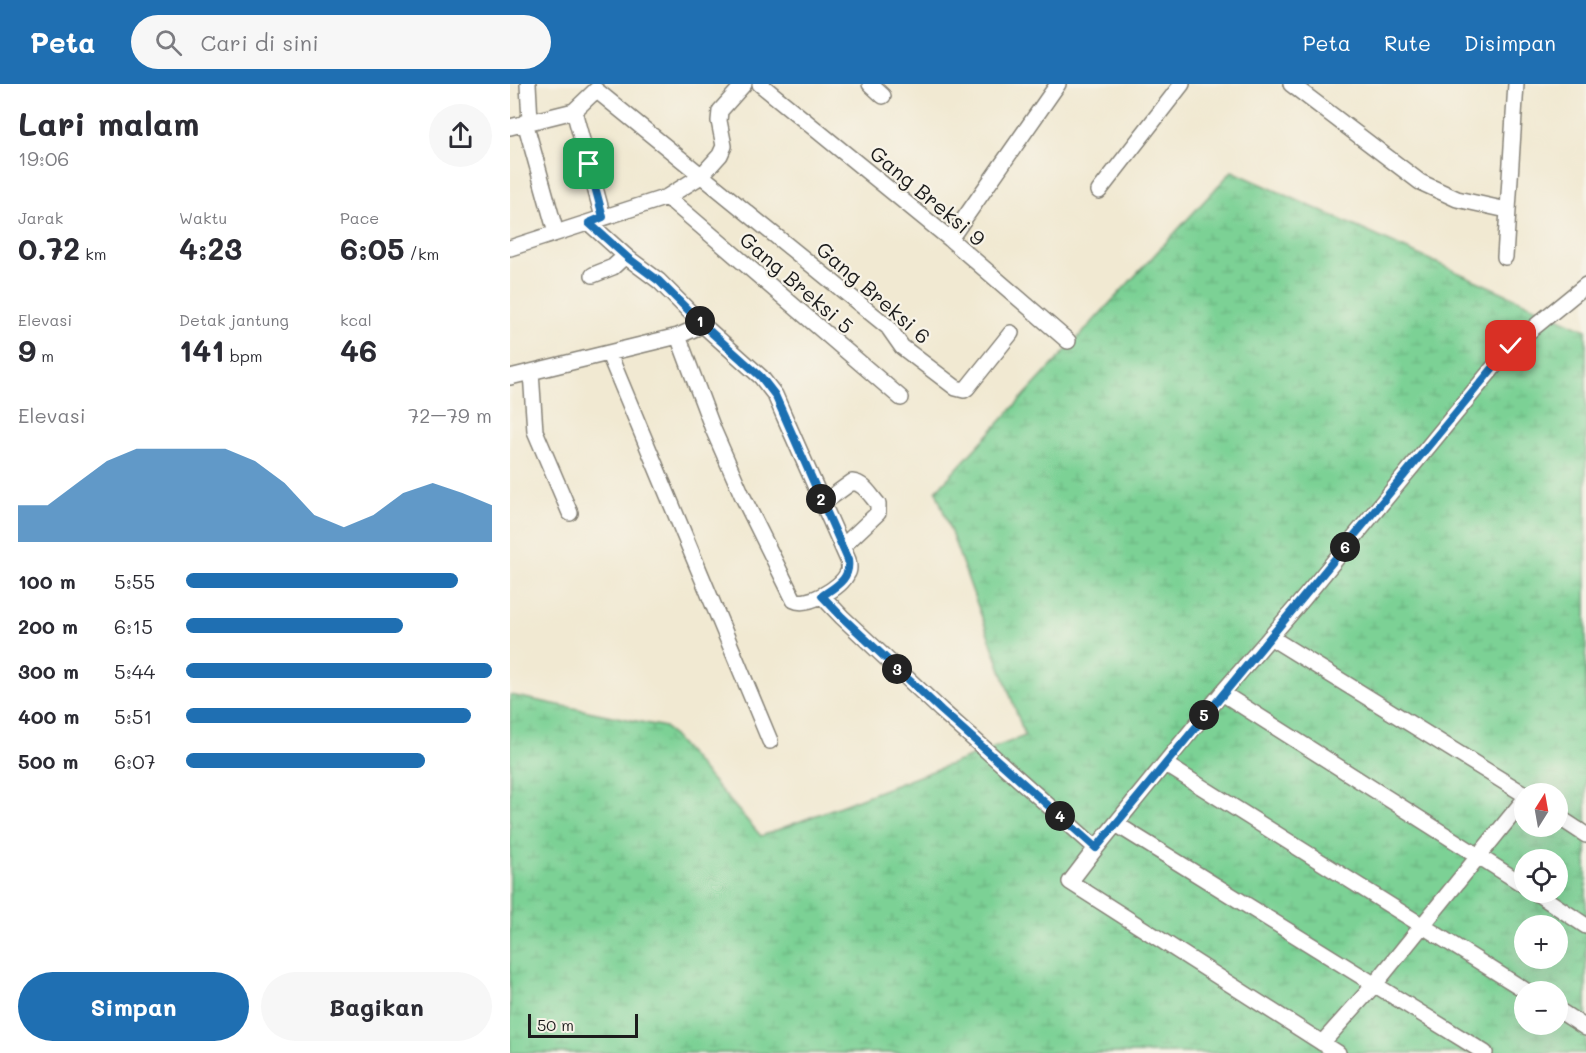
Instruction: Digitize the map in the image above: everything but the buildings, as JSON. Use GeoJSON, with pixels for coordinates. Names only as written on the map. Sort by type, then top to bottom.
{"type":"FeatureCollection","features":[{"type":"Feature","properties":{"kind":"street"},"geometry":{"type":"LineString","coordinates":[[528,84],[528,122],[556,233]]}},
{"type":"Feature","properties":{"kind":"street"},"geometry":{"type":"LineString","coordinates":[[510,247],[667,197],[701,176],[724,146],[719,121],[721,108],[744,84]]}},
{"type":"Feature","properties":{"kind":"street","name":"Gang Breksi 9"},"geometry":{"type":"LineString","coordinates":[[760,84],[950,239],[1068,341]]}},
{"type":"Feature","properties":{"kind":"street"},"geometry":{"type":"LineString","coordinates":[[870,84],[883,96]]}},
{"type":"Feature","properties":{"kind":"street"},"geometry":{"type":"LineString","coordinates":[[950,239],[1058,84]]}},
{"type":"Feature","properties":{"kind":"street"},"geometry":{"type":"LineString","coordinates":[[1099,191],[1182,84]]}},
{"type":"Feature","properties":{"kind":"street"},"geometry":{"type":"LineString","coordinates":[[1292,84],[1420,182],[1457,199],[1507,210]]}},
{"type":"Feature","properties":{"kind":"street"},"geometry":{"type":"LineString","coordinates":[[1505,257],[1516,84]]}},
{"type":"Feature","properties":{"kind":"street"},"geometry":{"type":"LineString","coordinates":[[510,127],[574,111],[596,87],[701,176]]}},
{"type":"Feature","properties":{"kind":"street"},"geometry":{"type":"LineString","coordinates":[[574,111],[596,220],[625,256],[659,281],[703,325],[761,377],[775,395],[848,560],[848,574],[822,596],[800,603],[794,600],[742,495],[713,429],[678,336]]}},
{"type":"Feature","properties":{"kind":"street","name":"Gang Breksi 6"},"geometry":{"type":"LineString","coordinates":[[701,176],[888,327],[902,347],[956,388],[964,390],[967,388],[1011,333]]}},
{"type":"Feature","properties":{"kind":"street","name":"Gang Breksi 5"},"geometry":{"type":"LineString","coordinates":[[667,197],[901,398]]}},
{"type":"Feature","properties":{"kind":"street"},"geometry":{"type":"LineString","coordinates":[[593,275],[613,267],[625,256]]}},
{"type":"Feature","properties":{"kind":"street"},"geometry":{"type":"LineString","coordinates":[[1338,1053],[1070,882],[1222,693],[1511,346],[1586,285]]}},
{"type":"Feature","properties":{"kind":"street"},"geometry":{"type":"LineString","coordinates":[[510,377],[678,336],[703,325]]}},
{"type":"Feature","properties":{"kind":"street"},"geometry":{"type":"LineString","coordinates":[[609,354],[770,741]]}},
{"type":"Feature","properties":{"kind":"street"},"geometry":{"type":"LineString","coordinates":[[531,372],[534,431],[570,513]]}},
{"type":"Feature","properties":{"kind":"street"},"geometry":{"type":"LineString","coordinates":[[823,503],[852,482],[857,482],[862,484],[878,504],[878,513],[842,547]]}},
{"type":"Feature","properties":{"kind":"street"},"geometry":{"type":"LineString","coordinates":[[822,596],[933,702],[1096,848]]}},
{"type":"Feature","properties":{"kind":"street"},"geometry":{"type":"LineString","coordinates":[[1270,637],[1514,788]]}},
{"type":"Feature","properties":{"kind":"street"},"geometry":{"type":"LineString","coordinates":[[1222,693],[1514,878]]}},
{"type":"Feature","properties":{"kind":"street"},"geometry":{"type":"LineString","coordinates":[[1165,764],[1514,983]]}},
{"type":"Feature","properties":{"kind":"street"},"geometry":{"type":"LineString","coordinates":[[1322,1043],[1376,984],[1514,813]]}},
{"type":"Feature","properties":{"kind":"street"},"geometry":{"type":"LineString","coordinates":[[1568,823],[1586,835]]}},
{"type":"Feature","properties":{"kind":"street"},"geometry":{"type":"LineString","coordinates":[[1116,824],[1485,1053]]}},
{"type":"Feature","properties":{"kind":"street"},"geometry":{"type":"LineString","coordinates":[[1552,903],[1586,926]]}},
{"type":"Feature","properties":{"kind":"street"},"geometry":{"type":"LineString","coordinates":[[1568,1017],[1586,1028]]}},
{"type":"Feature","properties":{"kind":"green space"},"geometry":{"type":"Polygon","coordinates":[[[1232,171],[1586,330],[1586,1053],[510,1053],[510,695],[665,727],[761,836],[1025,736],[936,491],[1232,171]]]}},
{"type":"Feature","properties":{"kind":"route"},"geometry":{"type":"LineString","coordinates":[[589,164],[603,217],[589,223],[618,250],[659,281],[703,325],[761,377],[775,395],[848,560],[848,574],[822,596],[941,710],[1096,848],[1511,346]]}}]}
